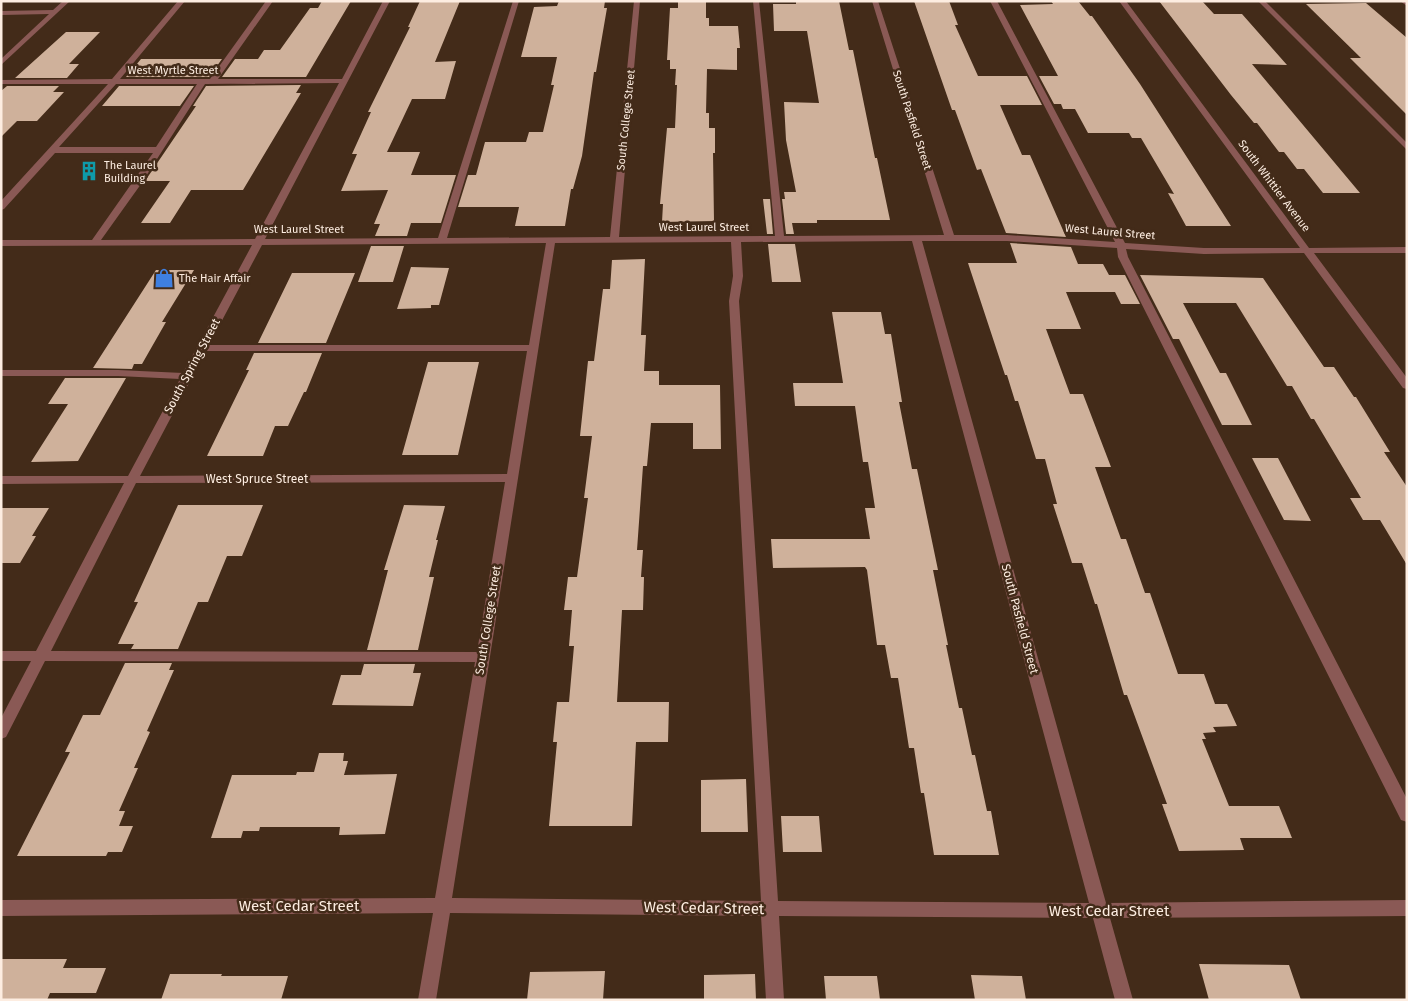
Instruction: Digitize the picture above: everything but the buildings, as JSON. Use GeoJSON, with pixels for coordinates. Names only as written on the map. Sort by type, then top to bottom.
{"type":"FeatureCollection","features":[{"type":"Feature","properties":{"kind":"street"},"geometry":{"type":"LineString","coordinates":[[1,63],[67,1]]}},
{"type":"Feature","properties":{"kind":"street"},"geometry":{"type":"LineString","coordinates":[[1,207],[114,82],[182,1]]}},
{"type":"Feature","properties":{"kind":"street"},"geometry":{"type":"LineString","coordinates":[[213,81],[270,1]]}},
{"type":"Feature","properties":{"kind":"street","name":"South Spring Street"},"geometry":{"type":"LineString","coordinates":[[1,733],[186,376],[387,1]]}},
{"type":"Feature","properties":{"kind":"street"},"geometry":{"type":"LineString","coordinates":[[442,240],[516,1]]}},
{"type":"Feature","properties":{"kind":"street","name":"South College Street"},"geometry":{"type":"LineString","coordinates":[[614,240],[638,1]]}},
{"type":"Feature","properties":{"kind":"street"},"geometry":{"type":"LineString","coordinates":[[756,1],[780,239]]}},
{"type":"Feature","properties":{"kind":"street","name":"South Pasfield Street"},"geometry":{"type":"LineString","coordinates":[[875,1],[950,238]]}},
{"type":"Feature","properties":{"kind":"street"},"geometry":{"type":"LineString","coordinates":[[993,1],[1121,245],[1123,256],[1407,815]]}},
{"type":"Feature","properties":{"kind":"street","name":"South Whittier Avenue"},"geometry":{"type":"LineString","coordinates":[[1122,1],[1407,386]]}},
{"type":"Feature","properties":{"kind":"street"},"geometry":{"type":"LineString","coordinates":[[1261,1],[1407,148]]}},
{"type":"Feature","properties":{"kind":"street"},"geometry":{"type":"LineString","coordinates":[[1403,1],[1407,4]]}},
{"type":"Feature","properties":{"kind":"street"},"geometry":{"type":"LineString","coordinates":[[1,12],[55,12]]}},
{"type":"Feature","properties":{"kind":"street","name":"West Myrtle Street"},"geometry":{"type":"LineString","coordinates":[[1,82],[344,81]]}},
{"type":"Feature","properties":{"kind":"street"},"geometry":{"type":"LineString","coordinates":[[94,243],[137,184],[203,82]]}},
{"type":"Feature","properties":{"kind":"street"},"geometry":{"type":"LineString","coordinates":[[53,150],[158,150]]}},
{"type":"Feature","properties":{"kind":"street","name":"South Pasfield Street"},"geometry":{"type":"LineString","coordinates":[[916,238],[1124,1000]]}},
{"type":"Feature","properties":{"kind":"street","name":"West Laurel Street"},"geometry":{"type":"LineString","coordinates":[[1,243],[950,238],[1044,239],[1204,250],[1407,250]]}},
{"type":"Feature","properties":{"kind":"street"},"geometry":{"type":"LineString","coordinates":[[736,239],[738,276],[734,301],[775,1000]]}},
{"type":"Feature","properties":{"kind":"street","name":"South College Street"},"geometry":{"type":"LineString","coordinates":[[427,1000],[551,240]]}},
{"type":"Feature","properties":{"kind":"street"},"geometry":{"type":"LineString","coordinates":[[201,348],[533,348]]}},
{"type":"Feature","properties":{"kind":"street"},"geometry":{"type":"LineString","coordinates":[[1,373],[118,373],[186,376]]}},
{"type":"Feature","properties":{"kind":"street","name":"West Spruce Street"},"geometry":{"type":"LineString","coordinates":[[1,480],[512,478]]}},
{"type":"Feature","properties":{"kind":"street"},"geometry":{"type":"LineString","coordinates":[[1,656],[482,657]]}},
{"type":"Feature","properties":{"kind":"street","name":"West Cedar Street"},"geometry":{"type":"LineString","coordinates":[[1,908],[443,906],[1099,911],[1407,908]]}},
{"type":"Feature","properties":{"kind":"place","name":"The Laurel Building"},"geometry":{"type":"Point","coordinates":[89,171]}},
{"type":"Feature","properties":{"kind":"place","name":"The Hair Affair"},"geometry":{"type":"Point","coordinates":[164,278]}}]}
